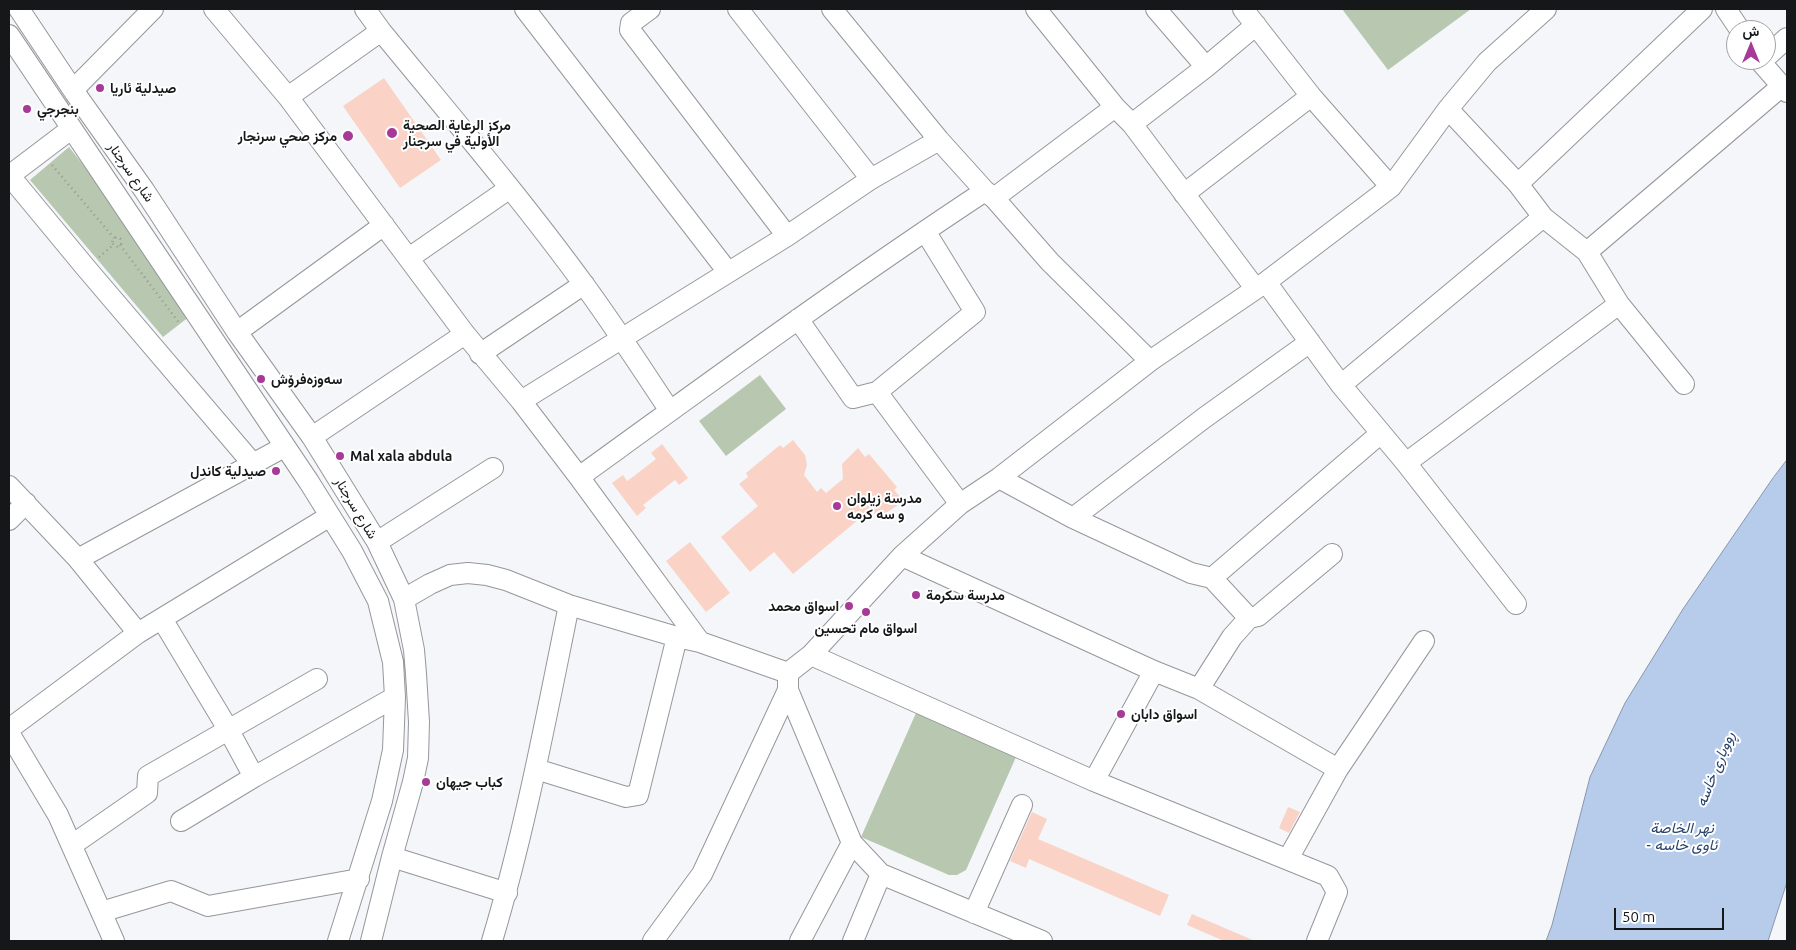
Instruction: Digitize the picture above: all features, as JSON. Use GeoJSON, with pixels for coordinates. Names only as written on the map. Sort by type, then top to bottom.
{"type":"FeatureCollection","features":[{"type":"Feature","properties":{"kind":"street","name":"شارع سرجنار"},"geometry":{"type":"LineString","coordinates":[[18,9],[144,190],[237,332],[312,437],[377,542],[404,599],[414,650],[420,722],[419,742],[413,782],[371,941]]}},
{"type":"Feature","properties":{"kind":"street"},"geometry":{"type":"LineString","coordinates":[[73,90],[153,9]]}},
{"type":"Feature","properties":{"kind":"street"},"geometry":{"type":"LineString","coordinates":[[214,9],[288,97],[464,334],[521,401],[579,477],[700,642]]}},
{"type":"Feature","properties":{"kind":"street"},"geometry":{"type":"LineString","coordinates":[[365,9],[510,188],[584,284],[670,411]]}},
{"type":"Feature","properties":{"kind":"street"},"geometry":{"type":"LineString","coordinates":[[525,9],[728,272]]}},
{"type":"Feature","properties":{"kind":"street"},"geometry":{"type":"LineString","coordinates":[[650,9],[631,23],[630,30],[787,236]]}},
{"type":"Feature","properties":{"kind":"street"},"geometry":{"type":"LineString","coordinates":[[738,9],[871,179]]}},
{"type":"Feature","properties":{"kind":"street"},"geometry":{"type":"LineString","coordinates":[[832,9],[938,140],[1050,262],[1150,361]]}},
{"type":"Feature","properties":{"kind":"street"},"geometry":{"type":"LineString","coordinates":[[1036,9],[1115,107],[1132,124],[1184,194],[1310,342],[1341,385],[1406,463],[1516,604]]}},
{"type":"Feature","properties":{"kind":"street"},"geometry":{"type":"LineString","coordinates":[[1156,9],[1206,67]]}},
{"type":"Feature","properties":{"kind":"street"},"geometry":{"type":"LineString","coordinates":[[1243,9],[1310,96],[1390,187]]}},
{"type":"Feature","properties":{"kind":"street"},"geometry":{"type":"LineString","coordinates":[[653,941],[702,874],[788,681],[902,556],[960,504],[999,478],[1150,361],[1260,285],[1390,187],[1448,109],[1486,62],[1546,9]]}},
{"type":"Feature","properties":{"kind":"street"},"geometry":{"type":"LineString","coordinates":[[1518,184],[1702,9]]}},
{"type":"Feature","properties":{"kind":"street"},"geometry":{"type":"LineString","coordinates":[[1726,9],[1733,20]]}},
{"type":"Feature","properties":{"kind":"street"},"geometry":{"type":"LineString","coordinates":[[1132,124],[1206,67],[1256,25]]}},
{"type":"Feature","properties":{"kind":"street"},"geometry":{"type":"LineString","coordinates":[[288,97],[381,31]]}},
{"type":"Feature","properties":{"kind":"street","name":"شارع سرجنار"},"geometry":{"type":"LineString","coordinates":[[9,36],[310,482],[352,552],[378,601],[393,662],[395,697],[393,750],[382,801],[338,941]]}},
{"type":"Feature","properties":{"kind":"street"},"geometry":{"type":"LineString","coordinates":[[1776,48],[1787,38]]}},
{"type":"Feature","properties":{"kind":"street"},"geometry":{"type":"LineString","coordinates":[[1586,252],[1785,89],[1770,70]]}},
{"type":"Feature","properties":{"kind":"street"},"geometry":{"type":"LineString","coordinates":[[1184,194],[1310,96]]}},
{"type":"Feature","properties":{"kind":"street"},"geometry":{"type":"LineString","coordinates":[[579,477],[798,319],[925,231],[990,195],[1115,107]]}},
{"type":"Feature","properties":{"kind":"street"},"geometry":{"type":"LineString","coordinates":[[1448,109],[1518,184],[1543,217],[1586,252],[1619,304],[1684,384]]}},
{"type":"Feature","properties":{"kind":"street"},"geometry":{"type":"LineString","coordinates":[[71,129],[9,175],[92,276],[253,464]]}},
{"type":"Feature","properties":{"kind":"street"},"geometry":{"type":"LineString","coordinates":[[521,401],[787,236],[871,179],[938,140]]}},
{"type":"Feature","properties":{"kind":"street"},"geometry":{"type":"LineString","coordinates":[[409,258],[510,188]]}},
{"type":"Feature","properties":{"kind":"street"},"geometry":{"type":"LineString","coordinates":[[1341,385],[1543,217]]}},
{"type":"Feature","properties":{"kind":"street"},"geometry":{"type":"LineString","coordinates":[[237,332],[384,225]]}},
{"type":"Feature","properties":{"kind":"street"},"geometry":{"type":"LineString","coordinates":[[798,319],[853,398],[877,392],[975,312],[925,231]]}},
{"type":"Feature","properties":{"kind":"street"},"geometry":{"type":"LineString","coordinates":[[480,354],[584,284]]}},
{"type":"Feature","properties":{"kind":"street"},"geometry":{"type":"LineString","coordinates":[[1406,463],[1619,304]]}},
{"type":"Feature","properties":{"kind":"street"},"geometry":{"type":"LineString","coordinates":[[312,437],[464,334]]}},
{"type":"Feature","properties":{"kind":"street"},"geometry":{"type":"LineString","coordinates":[[1073,518],[1204,418],[1310,342]]}},
{"type":"Feature","properties":{"kind":"street"},"geometry":{"type":"LineString","coordinates":[[877,392],[960,504]]}},
{"type":"Feature","properties":{"kind":"street"},"geometry":{"type":"LineString","coordinates":[[1212,578],[1381,433]]}},
{"type":"Feature","properties":{"kind":"street"},"geometry":{"type":"LineString","coordinates":[[78,559],[284,446]]}},
{"type":"Feature","properties":{"kind":"street"},"geometry":{"type":"LineString","coordinates":[[377,542],[493,468]]}},
{"type":"Feature","properties":{"kind":"street"},"geometry":{"type":"LineString","coordinates":[[999,478],[1073,518],[1191,573],[1212,578],[1249,618]]}},
{"type":"Feature","properties":{"kind":"street"},"geometry":{"type":"LineString","coordinates":[[9,486],[78,559],[138,633]]}},
{"type":"Feature","properties":{"kind":"street"},"geometry":{"type":"LineString","coordinates":[[9,520],[26,503]]}},
{"type":"Feature","properties":{"kind":"street"},"geometry":{"type":"LineString","coordinates":[[9,729],[138,633],[330,516]]}},
{"type":"Feature","properties":{"kind":"street"},"geometry":{"type":"LineString","coordinates":[[1199,689],[1232,637],[1249,618],[1258,616],[1332,554]]}},
{"type":"Feature","properties":{"kind":"street"},"geometry":{"type":"LineString","coordinates":[[902,556],[1154,671],[1199,689],[1338,769]]}},
{"type":"Feature","properties":{"kind":"street"},"geometry":{"type":"LineString","coordinates":[[404,599],[450,575],[487,575],[506,580],[569,605],[700,642],[788,681],[852,843],[881,874],[1042,941]]}},
{"type":"Feature","properties":{"kind":"street"},"geometry":{"type":"LineString","coordinates":[[492,941],[507,893],[536,769],[569,605]]}},
{"type":"Feature","properties":{"kind":"street"},"geometry":{"type":"LineString","coordinates":[[162,619],[228,729],[254,777]]}},
{"type":"Feature","properties":{"kind":"street"},"geometry":{"type":"LineString","coordinates":[[536,769],[626,797],[638,795],[677,637]]}},
{"type":"Feature","properties":{"kind":"street"},"geometry":{"type":"LineString","coordinates":[[1288,859],[1338,769],[1424,641]]}},
{"type":"Feature","properties":{"kind":"street"},"geometry":{"type":"LineString","coordinates":[[811,655],[1094,781],[1328,876],[1337,892],[1317,941]]}},
{"type":"Feature","properties":{"kind":"street"},"geometry":{"type":"LineString","coordinates":[[1094,781],[1154,671]]}},
{"type":"Feature","properties":{"kind":"street"},"geometry":{"type":"LineString","coordinates":[[72,845],[147,793],[148,776],[317,679]]}},
{"type":"Feature","properties":{"kind":"street"},"geometry":{"type":"LineString","coordinates":[[181,821],[395,697]]}},
{"type":"Feature","properties":{"kind":"street"},"geometry":{"type":"LineString","coordinates":[[9,733],[58,815],[114,941]]}},
{"type":"Feature","properties":{"kind":"street"},"geometry":{"type":"LineString","coordinates":[[974,913],[1022,805]]}},
{"type":"Feature","properties":{"kind":"street"},"geometry":{"type":"LineString","coordinates":[[800,941],[852,843]]}},
{"type":"Feature","properties":{"kind":"street"},"geometry":{"type":"LineString","coordinates":[[392,857],[507,893]]}},
{"type":"Feature","properties":{"kind":"street"},"geometry":{"type":"LineString","coordinates":[[853,941],[881,874]]}},
{"type":"Feature","properties":{"kind":"street"},"geometry":{"type":"LineString","coordinates":[[100,912],[171,891],[208,906],[359,879]]}},
{"type":"Feature","properties":{"kind":"path"},"geometry":{"type":"LineString","coordinates":[[50,164],[114,238],[120,239],[122,242],[120,246]]}},
{"type":"Feature","properties":{"kind":"path"},"geometry":{"type":"LineString","coordinates":[[114,238],[113,245],[120,246],[180,324]]}},
{"type":"Feature","properties":{"kind":"green space"},"geometry":{"type":"Polygon","coordinates":[[[1342,9],[1471,9],[1388,70],[1342,9]]]}},
{"type":"Feature","properties":{"kind":"green space"},"geometry":{"type":"Polygon","coordinates":[[[69,147],[133,228],[194,313],[163,337],[30,180],[69,147]]]}},
{"type":"Feature","properties":{"kind":"green space"},"geometry":{"type":"Polygon","coordinates":[[[760,375],[786,409],[726,456],[699,421],[760,375]]]}},
{"type":"Feature","properties":{"kind":"green space"},"geometry":{"type":"Polygon","coordinates":[[[916,713],[1016,757],[966,870],[957,875],[949,875],[861,837],[916,713]]]}},
{"type":"Feature","properties":{"kind":"water","name":"نهر الخاصة - ئاوی خاسە"},"geometry":{"type":"Polygon","coordinates":[[[1787,460],[1787,882],[1768,941],[1546,941],[1552,925],[1590,777],[1625,703],[1683,609],[1787,460]]]}},
{"type":"Feature","properties":{"kind":"building","name":"مركز الرعاية الصحية الأولية في سرجنار"},"geometry":{"type":"Polygon","coordinates":[[[384,78],[441,160],[400,188],[343,106],[384,78]]]}},
{"type":"Feature","properties":{"kind":"building","name":"مدرسة زيلوان و سه كرمه"},"geometry":{"type":"Polygon","coordinates":[[[793,440],[805,455],[807,465],[804,475],[817,492],[821,488],[826,493],[843,479],[842,464],[858,448],[865,457],[869,454],[897,487],[894,490],[904,501],[883,515],[876,515],[870,510],[793,574],[774,552],[750,572],[721,537],[758,506],[739,484],[748,477],[746,473],[780,445],[783,448],[793,440]]]}},
{"type":"Feature","properties":{"kind":"building"},"geometry":{"type":"Polygon","coordinates":[[[662,444],[688,478],[679,485],[675,480],[643,505],[646,508],[637,516],[612,483],[623,475],[627,481],[656,459],[651,453],[662,444]]]}},
{"type":"Feature","properties":{"kind":"building"},"geometry":{"type":"Polygon","coordinates":[[[690,542],[730,593],[706,612],[666,561],[690,542]]]}},
{"type":"Feature","properties":{"kind":"building"},"geometry":{"type":"Polygon","coordinates":[[[1288,807],[1300,812],[1289,833],[1279,828],[1288,807]]]}},
{"type":"Feature","properties":{"kind":"building"},"geometry":{"type":"Polygon","coordinates":[[[1032,812],[1047,819],[1038,839],[1169,895],[1160,916],[1029,859],[1026,868],[1010,861],[1032,812]]]}},
{"type":"Feature","properties":{"kind":"building"},"geometry":{"type":"Polygon","coordinates":[[[1192,914],[1255,941],[1224,941],[1187,925],[1192,914]]]}},
{"type":"Feature","properties":{"kind":"place","name":"صيدلية ئاريا"},"geometry":{"type":"Point","coordinates":[100,88]}},
{"type":"Feature","properties":{"kind":"place","name":"بنجرجي"},"geometry":{"type":"Point","coordinates":[27,109]}},
{"type":"Feature","properties":{"kind":"place","name":"مركز الرعاية الصحية الأولية في سرجنار"},"geometry":{"type":"Point","coordinates":[392,133]}},
{"type":"Feature","properties":{"kind":"place","name":"مركز صحي سرنجار"},"geometry":{"type":"Point","coordinates":[348,136]}},
{"type":"Feature","properties":{"kind":"place","name":"سەوزەفرۆش"},"geometry":{"type":"Point","coordinates":[261,379]}},
{"type":"Feature","properties":{"kind":"place","name":"Mal xala abdula"},"geometry":{"type":"Point","coordinates":[340,456]}},
{"type":"Feature","properties":{"kind":"place","name":"صيدلية كاندل"},"geometry":{"type":"Point","coordinates":[276,471]}},
{"type":"Feature","properties":{"kind":"place","name":"مدرسة زيلوان و سه كرمه"},"geometry":{"type":"Point","coordinates":[837,506]}},
{"type":"Feature","properties":{"kind":"place","name":"مدرسة سكرمة"},"geometry":{"type":"Point","coordinates":[916,595]}},
{"type":"Feature","properties":{"kind":"place","name":"اسواق محمد"},"geometry":{"type":"Point","coordinates":[849,606]}},
{"type":"Feature","properties":{"kind":"place","name":"اسواق مام تحسين"},"geometry":{"type":"Point","coordinates":[866,612]}},
{"type":"Feature","properties":{"kind":"place","name":"اسواق دابان"},"geometry":{"type":"Point","coordinates":[1121,714]}},
{"type":"Feature","properties":{"kind":"place","name":"كباب جيهان"},"geometry":{"type":"Point","coordinates":[426,782]}},
{"type":"Feature","properties":{"kind":"water label","name":"ڕووباری خاسە"},"geometry":{"type":"Point","coordinates":[1715,769]}}]}
